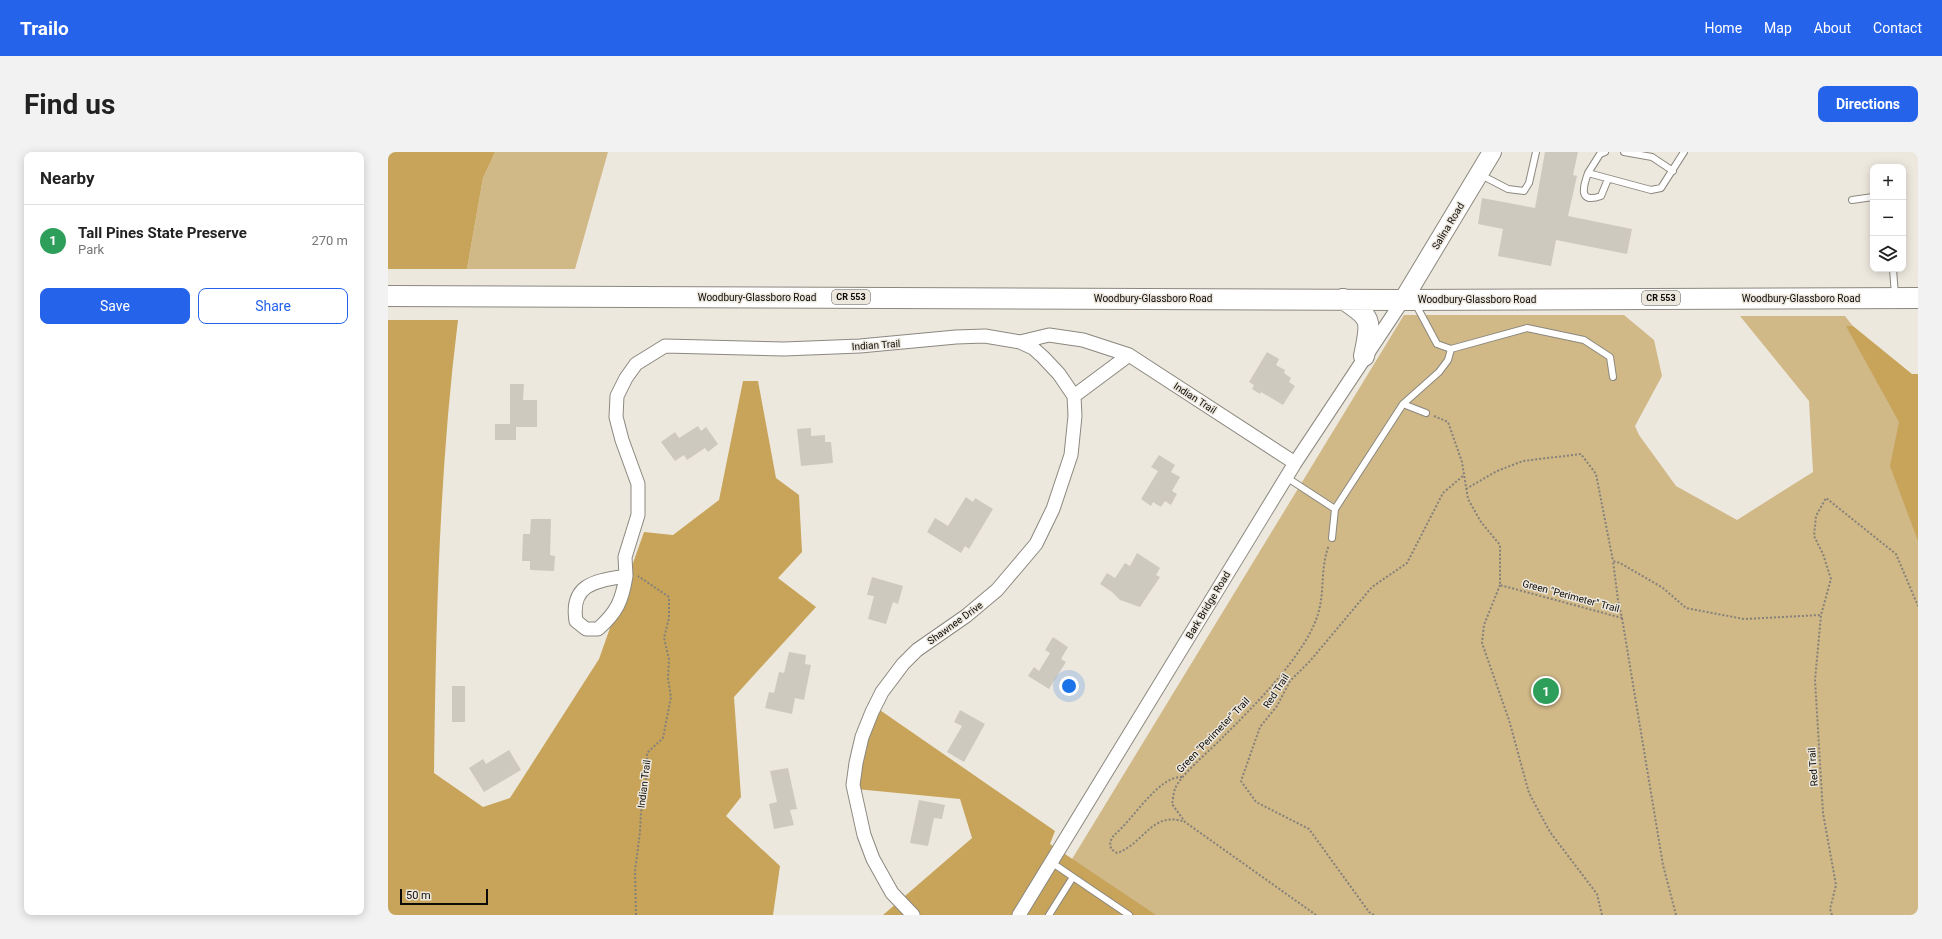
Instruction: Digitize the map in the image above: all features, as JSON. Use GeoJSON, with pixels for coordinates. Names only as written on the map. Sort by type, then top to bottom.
{"type":"FeatureCollection","features":[{"type":"Feature","properties":{"kind":"main road","name":"Woodbury-Glassboro Road"},"geometry":{"type":"LineString","coordinates":[[388,296],[1408,300],[1918,298]]}},
{"type":"Feature","properties":{"kind":"main road"},"geometry":{"type":"LineString","coordinates":[[1342,299],[1362,311],[1367,317],[1369,328],[1364,356]]}},
{"type":"Feature","properties":{"kind":"street","name":"Salina Road"},"geometry":{"type":"LineString","coordinates":[[1408,300],[1492,152]]}},
{"type":"Feature","properties":{"kind":"street","name":"Bark Bridge Road"},"geometry":{"type":"LineString","coordinates":[[1019,915],[1294,463],[1364,356],[1408,300]]}},
{"type":"Feature","properties":{"kind":"street","name":"Indian Trail"},"geometry":{"type":"LineString","coordinates":[[630,574],[625,557],[638,515],[638,484],[622,440],[616,417],[617,396],[626,378],[636,364],[665,346],[807,348],[860,346],[985,336],[1020,342],[1049,336],[1083,340],[1128,355],[1294,463]]}},
{"type":"Feature","properties":{"kind":"street"},"geometry":{"type":"LineString","coordinates":[[1020,342],[1033,348],[1043,357],[1059,374],[1074,396],[1128,355]]}},
{"type":"Feature","properties":{"kind":"street","name":"Shawnee Drive"},"geometry":{"type":"LineString","coordinates":[[913,915],[892,893],[873,859],[864,835],[853,785],[862,737],[882,692],[903,664],[917,650],[966,616],[997,590],[1036,544],[1053,509],[1071,455],[1075,416],[1074,396]]}},
{"type":"Feature","properties":{"kind":"street"},"geometry":{"type":"LineString","coordinates":[[630,574],[618,608],[598,629],[586,629],[576,620],[574,607],[577,597],[583,588],[600,581],[630,574]]}},
{"type":"Feature","properties":{"kind":"lane"},"geometry":{"type":"LineString","coordinates":[[1479,174],[1508,189],[1524,191],[1529,183],[1536,152]]}},
{"type":"Feature","properties":{"kind":"lane"},"geometry":{"type":"LineString","coordinates":[[1605,152],[1600,154],[1588,173],[1583,188],[1586,196],[1593,199],[1601,196],[1608,179]]}},
{"type":"Feature","properties":{"kind":"lane"},"geometry":{"type":"LineString","coordinates":[[1624,152],[1652,157],[1673,171]]}},
{"type":"Feature","properties":{"kind":"lane"},"geometry":{"type":"LineString","coordinates":[[1588,173],[1651,190],[1662,188],[1684,152]]}},
{"type":"Feature","properties":{"kind":"lane"},"geometry":{"type":"LineString","coordinates":[[1852,200],[1870,197]]}},
{"type":"Feature","properties":{"kind":"lane"},"geometry":{"type":"LineString","coordinates":[[1894,272],[1895,298]]}},
{"type":"Feature","properties":{"kind":"lane"},"geometry":{"type":"LineString","coordinates":[[1408,300],[1437,344],[1451,349],[1527,328],[1584,340],[1610,357],[1614,377]]}},
{"type":"Feature","properties":{"kind":"lane"},"geometry":{"type":"LineString","coordinates":[[1332,538],[1334,509],[1403,404],[1439,372],[1448,360],[1451,349]]}},
{"type":"Feature","properties":{"kind":"lane"},"geometry":{"type":"LineString","coordinates":[[1403,404],[1426,413]]}},
{"type":"Feature","properties":{"kind":"lane"},"geometry":{"type":"LineString","coordinates":[[1286,477],[1334,509]]}},
{"type":"Feature","properties":{"kind":"lane"},"geometry":{"type":"LineString","coordinates":[[1051,862],[1129,915]]}},
{"type":"Feature","properties":{"kind":"lane"},"geometry":{"type":"LineString","coordinates":[[1049,915],[1073,877]]}},
{"type":"Feature","properties":{"kind":"path"},"geometry":{"type":"LineString","coordinates":[[1426,413],[1448,422],[1462,462],[1468,499],[1481,522],[1500,545],[1500,585],[1484,625],[1482,643],[1509,720],[1529,793],[1550,832],[1597,894],[1602,915]]}},
{"type":"Feature","properties":{"kind":"path","name":"Green \"Perimeter\" Trail"},"geometry":{"type":"LineString","coordinates":[[1466,489],[1497,471],[1523,461],[1581,454],[1596,474],[1622,618],[1500,585]]}},
{"type":"Feature","properties":{"kind":"path","name":"Red Trail"},"geometry":{"type":"LineString","coordinates":[[1374,915],[1369,912],[1310,829],[1256,802],[1241,782],[1260,728],[1277,706],[1290,681],[1310,661],[1372,587],[1407,563],[1443,494],[1464,475]]}},
{"type":"Feature","properties":{"kind":"path"},"geometry":{"type":"LineString","coordinates":[[1613,562],[1620,563],[1663,588],[1686,608],[1744,619],[1822,615],[1831,579],[1823,554],[1814,536],[1816,516],[1826,498],[1896,554],[1918,606]]}},
{"type":"Feature","properties":{"kind":"path","name":"Green \"Perimeter\" Trail"},"geometry":{"type":"LineString","coordinates":[[1316,915],[1185,822],[1172,804],[1175,789],[1182,777],[1225,736],[1306,642],[1318,614],[1322,599],[1324,558],[1332,538]]}},
{"type":"Feature","properties":{"kind":"path","name":"Indian Trail"},"geometry":{"type":"LineString","coordinates":[[630,574],[669,597],[669,618],[664,638],[669,659],[668,679],[671,697],[663,738],[647,753],[647,773],[640,812],[640,832],[635,871],[636,915]]}},
{"type":"Feature","properties":{"kind":"path","name":"Red Trail"},"geometry":{"type":"LineString","coordinates":[[1822,615],[1815,680],[1824,813],[1836,885],[1830,909],[1832,915]]}},
{"type":"Feature","properties":{"kind":"path"},"geometry":{"type":"LineString","coordinates":[[1622,618],[1663,865],[1676,915]]}},
{"type":"Feature","properties":{"kind":"path"},"geometry":{"type":"LineString","coordinates":[[1182,777],[1176,777],[1165,782],[1157,790],[1114,835],[1110,842],[1111,849],[1117,853],[1126,850],[1157,822],[1174,819],[1185,822]]}},
{"type":"Feature","properties":{"kind":"shaded area"},"geometry":{"type":"Polygon","coordinates":[[[388,152],[495,152],[483,178],[467,269],[388,269],[388,152]]]}},
{"type":"Feature","properties":{"kind":"shaded area"},"geometry":{"type":"Polygon","coordinates":[[[495,152],[608,152],[575,269],[467,269],[483,178],[495,152]]]}},
{"type":"Feature","properties":{"kind":"shaded area"},"geometry":{"type":"Polygon","coordinates":[[[1404,315],[1624,315],[1654,340],[1662,376],[1635,426],[1639,435],[1676,486],[1737,520],[1813,472],[1809,401],[1740,316],[1845,316],[1918,410],[1918,915],[1152,915],[1069,864],[1404,315]]]}},
{"type":"Feature","properties":{"kind":"shaded area"},"geometry":{"type":"Polygon","coordinates":[[[388,320],[458,320],[447,433],[440,546],[437,603],[434,773],[483,807],[510,798],[599,659],[644,532],[673,535],[719,500],[743,381],[758,381],[776,478],[799,495],[802,552],[778,578],[816,607],[734,697],[741,797],[726,816],[780,866],[773,915],[388,915],[388,320]]]}},
{"type":"Feature","properties":{"kind":"shaded area"},"geometry":{"type":"Polygon","coordinates":[[[1846,326],[1853,326],[1912,374],[1918,374],[1918,541],[1890,466],[1899,422],[1846,326]]]}},
{"type":"Feature","properties":{"kind":"shaded area"},"geometry":{"type":"Polygon","coordinates":[[[874,706],[1055,831],[1050,844],[1156,915],[883,915],[972,838],[960,799],[856,789],[874,706]]]}},
{"type":"Feature","properties":{"kind":"building"},"geometry":{"type":"Polygon","coordinates":[[[1545,152],[1578,152],[1573,175],[1577,176],[1568,216],[1632,229],[1627,254],[1556,240],[1551,266],[1498,256],[1503,229],[1478,224],[1482,198],[1535,208],[1545,152]]]}},
{"type":"Feature","properties":{"kind":"building"},"geometry":{"type":"Polygon","coordinates":[[[1267,352],[1279,359],[1276,365],[1285,370],[1284,373],[1291,378],[1289,382],[1295,386],[1283,405],[1261,392],[1260,394],[1252,389],[1254,385],[1249,382],[1267,352]]]}},
{"type":"Feature","properties":{"kind":"building"},"geometry":{"type":"Polygon","coordinates":[[[510,384],[524,384],[523,400],[537,400],[537,427],[516,427],[516,440],[495,440],[495,424],[510,424],[510,384]]]}},
{"type":"Feature","properties":{"kind":"building"},"geometry":{"type":"Polygon","coordinates":[[[698,426],[701,431],[706,427],[718,444],[708,452],[705,448],[687,460],[684,455],[675,461],[661,442],[675,432],[679,438],[698,426]]]}},
{"type":"Feature","properties":{"kind":"building"},"geometry":{"type":"Polygon","coordinates":[[[811,428],[811,436],[825,435],[825,442],[831,442],[833,463],[801,466],[797,429],[811,428]]]}},
{"type":"Feature","properties":{"kind":"building"},"geometry":{"type":"Polygon","coordinates":[[[1159,455],[1175,465],[1171,472],[1180,477],[1172,491],[1177,494],[1171,505],[1165,501],[1161,507],[1153,502],[1151,506],[1141,499],[1158,471],[1151,467],[1159,455]]]}},
{"type":"Feature","properties":{"kind":"building"},"geometry":{"type":"Polygon","coordinates":[[[966,497],[973,502],[975,498],[993,509],[969,549],[965,546],[961,553],[927,532],[935,518],[948,526],[966,497]]]}},
{"type":"Feature","properties":{"kind":"building"},"geometry":{"type":"Polygon","coordinates":[[[531,519],[551,519],[550,555],[555,556],[554,571],[530,570],[530,561],[522,561],[523,534],[530,534],[531,519]]]}},
{"type":"Feature","properties":{"kind":"building"},"geometry":{"type":"Polygon","coordinates":[[[1137,553],[1160,568],[1156,575],[1160,577],[1140,607],[1120,600],[1112,592],[1100,584],[1107,573],[1115,578],[1125,563],[1130,566],[1137,553]]]}},
{"type":"Feature","properties":{"kind":"building"},"geometry":{"type":"Polygon","coordinates":[[[872,577],[903,586],[898,604],[893,602],[886,624],[868,619],[874,596],[867,595],[872,577]]]}},
{"type":"Feature","properties":{"kind":"building"},"geometry":{"type":"Polygon","coordinates":[[[1053,637],[1068,647],[1061,659],[1066,662],[1049,689],[1028,676],[1034,667],[1039,671],[1050,653],[1045,650],[1053,637]]]}},
{"type":"Feature","properties":{"kind":"building"},"geometry":{"type":"Polygon","coordinates":[[[789,652],[806,655],[805,664],[811,665],[804,700],[795,698],[792,714],[765,708],[769,692],[774,693],[779,672],[784,673],[789,652]]]}},
{"type":"Feature","properties":{"kind":"building"},"geometry":{"type":"Polygon","coordinates":[[[452,686],[465,686],[465,722],[452,722],[452,686]]]}},
{"type":"Feature","properties":{"kind":"building"},"geometry":{"type":"Polygon","coordinates":[[[960,710],[985,724],[964,762],[947,752],[962,726],[954,722],[960,710]]]}},
{"type":"Feature","properties":{"kind":"building"},"geometry":{"type":"Polygon","coordinates":[[[509,750],[521,770],[484,792],[469,768],[483,759],[486,764],[509,750]]]}},
{"type":"Feature","properties":{"kind":"building"},"geometry":{"type":"Polygon","coordinates":[[[788,768],[797,809],[790,810],[794,825],[774,829],[769,804],[777,802],[770,771],[788,768]]]}},
{"type":"Feature","properties":{"kind":"building"},"geometry":{"type":"Polygon","coordinates":[[[919,800],[945,805],[942,819],[934,818],[928,846],[910,843],[919,800]]]}},
{"type":"Feature","properties":{"kind":"place","name":"Tall Pines State Preserve"},"geometry":{"type":"Point","coordinates":[1546,691]}}]}
